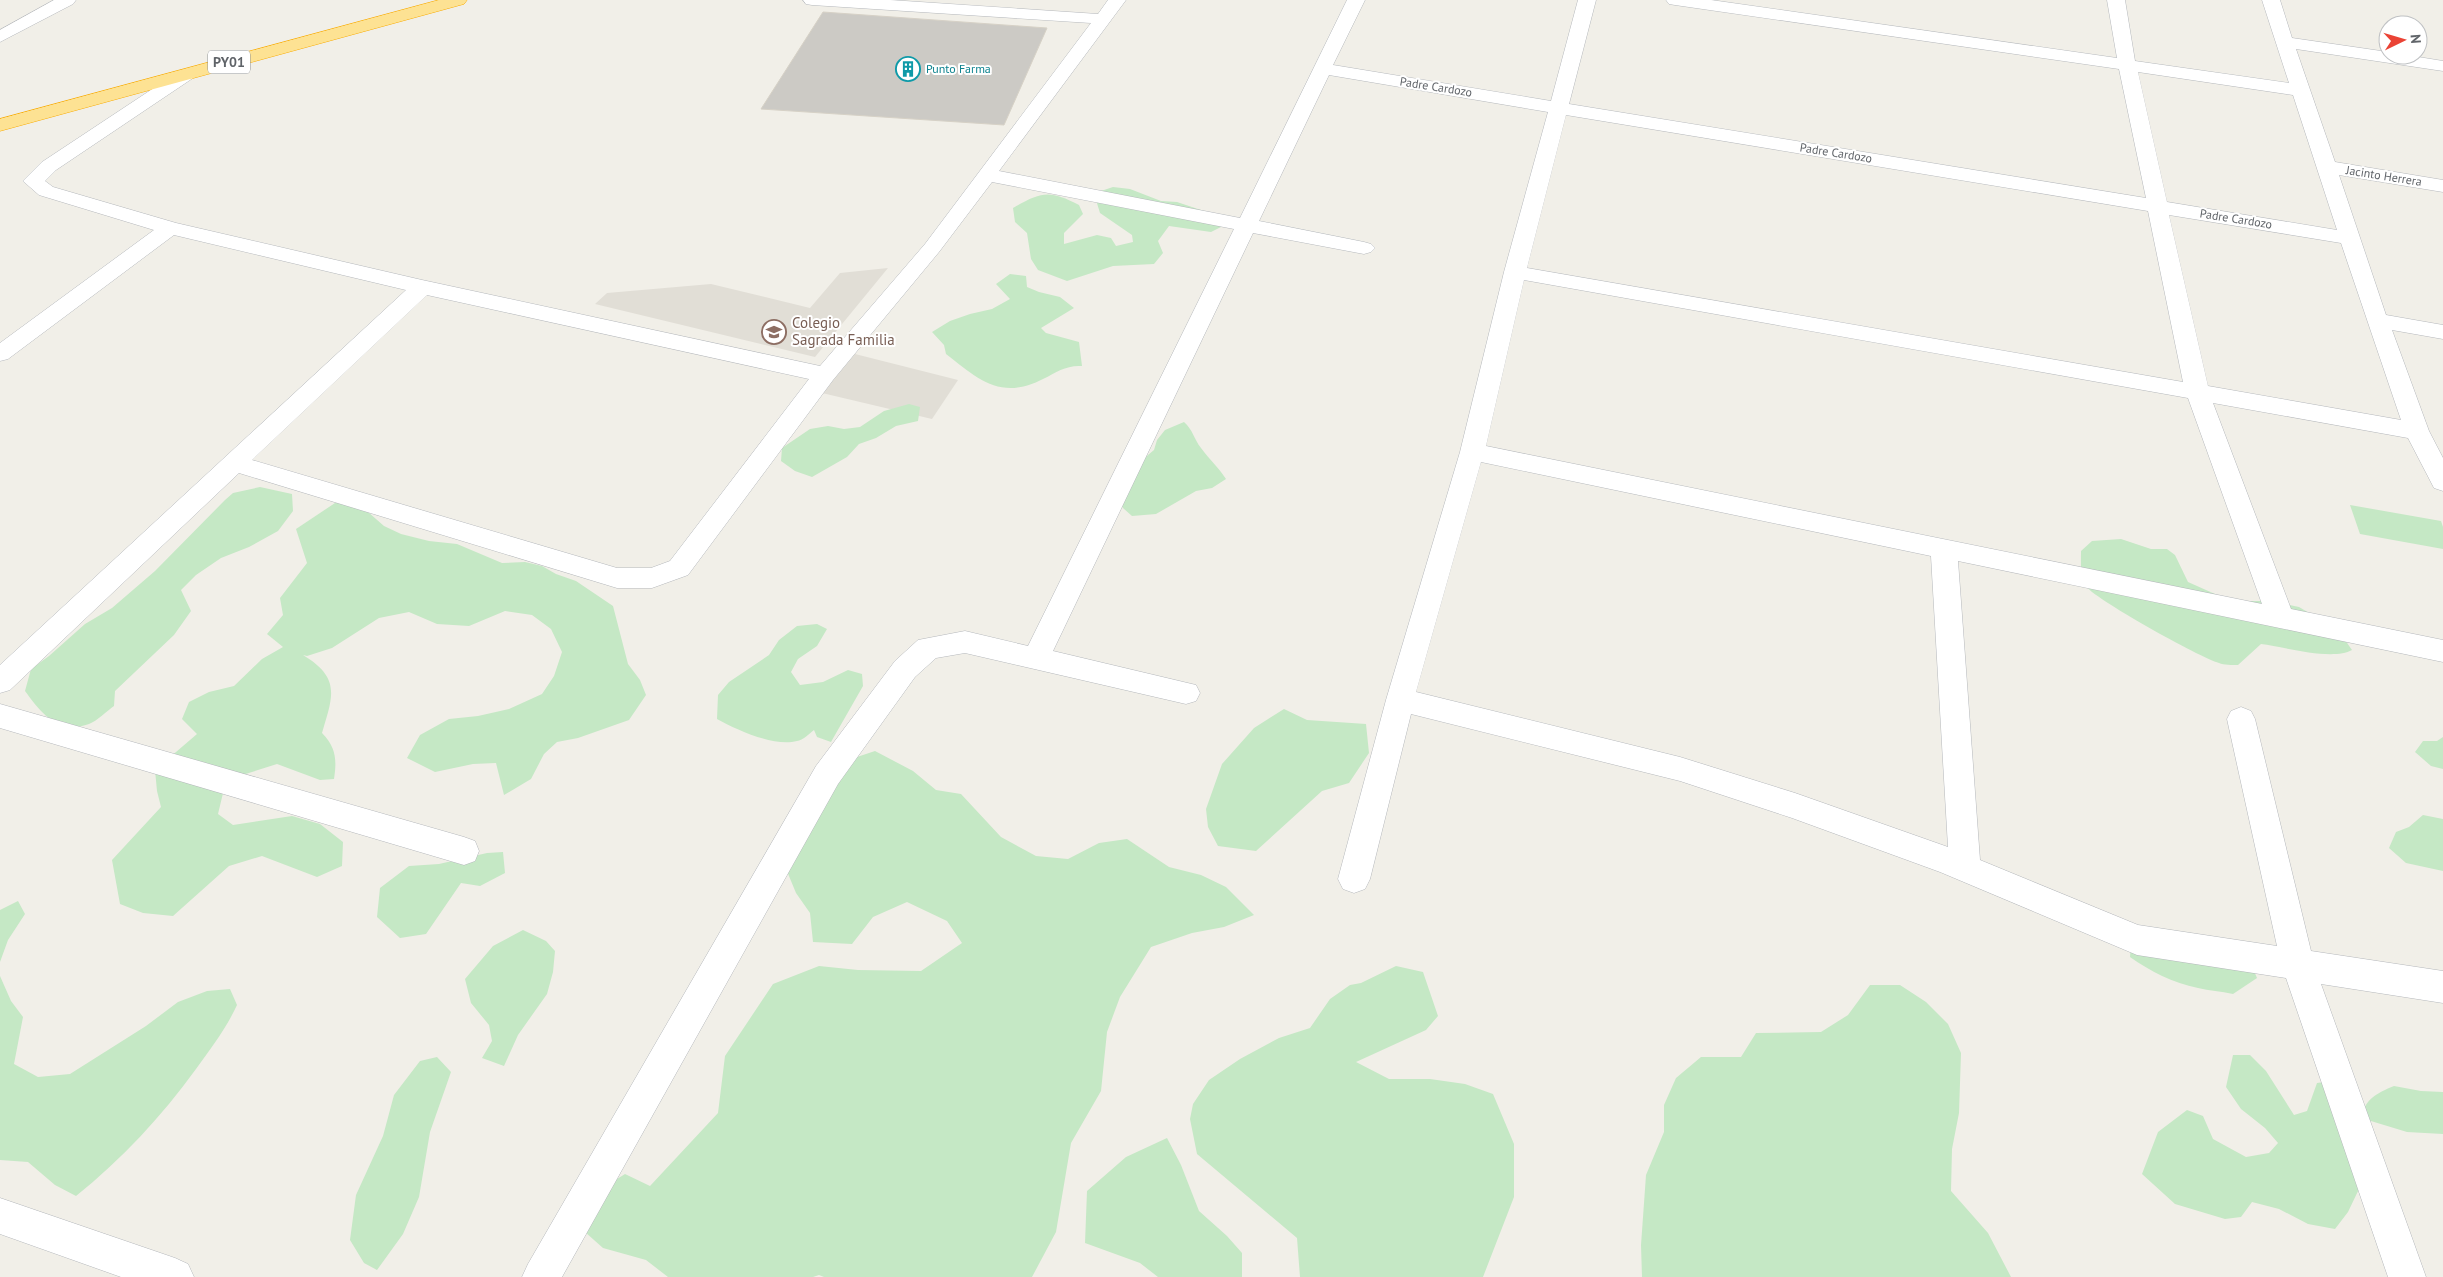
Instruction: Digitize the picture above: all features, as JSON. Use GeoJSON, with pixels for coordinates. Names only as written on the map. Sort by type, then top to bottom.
{"type":"FeatureCollection","features":[{"type":"Feature","properties":{"kind":"highway","name":"PY01"},"geometry":{"type":"LineString","coordinates":[[0,111],[408,0]]}},
{"type":"Feature","properties":{"kind":"highway","name":"PY01"},"geometry":{"type":"LineString","coordinates":[[0,125],[458,0]]}},
{"type":"Feature","properties":{"kind":"street"},"geometry":{"type":"LineString","coordinates":[[0,37],[67,0]]}},
{"type":"Feature","properties":{"kind":"street"},"geometry":{"type":"LineString","coordinates":[[812,0],[1102,19]]}},
{"type":"Feature","properties":{"kind":"street"},"geometry":{"type":"LineString","coordinates":[[234,463],[617,578],[652,578],[679,568],[825,375],[932,248],[1117,0]]}},
{"type":"Feature","properties":{"kind":"street"},"geometry":{"type":"LineString","coordinates":[[1036,657],[1356,0]]}},
{"type":"Feature","properties":{"kind":"street"},"geometry":{"type":"LineString","coordinates":[[1354,879],[1400,700],[1472,452],[1515,272],[1587,0]]}},
{"type":"Feature","properties":{"kind":"street"},"geometry":{"type":"LineString","coordinates":[[1675,0],[2299,90]]}},
{"type":"Feature","properties":{"kind":"street"},"geometry":{"type":"LineString","coordinates":[[2116,0],[2127,64],[2159,206],[2197,391],[2281,618]]}},
{"type":"Feature","properties":{"kind":"street"},"geometry":{"type":"LineString","coordinates":[[2270,0],[2377,320],[2417,431],[2443,482]]}},
{"type":"Feature","properties":{"kind":"street"},"geometry":{"type":"LineString","coordinates":[[2284,42],[2443,66]]}},
{"type":"Feature","properties":{"kind":"street","name":"Padre Cardozo"},"geometry":{"type":"LineString","coordinates":[[1324,69],[2348,238]]}},
{"type":"Feature","properties":{"kind":"street"},"geometry":{"type":"LineString","coordinates":[[187,74],[49,166],[33,181],[46,191],[170,228],[422,287],[825,375]]}},
{"type":"Feature","properties":{"kind":"street","name":"Jacinto Herrera"},"geometry":{"type":"LineString","coordinates":[[2326,167],[2443,186]]}},
{"type":"Feature","properties":{"kind":"street"},"geometry":{"type":"LineString","coordinates":[[987,175],[1364,248]]}},
{"type":"Feature","properties":{"kind":"street"},"geometry":{"type":"LineString","coordinates":[[0,354],[170,228]]}},
{"type":"Feature","properties":{"kind":"street"},"geometry":{"type":"LineString","coordinates":[[1515,272],[2417,431]]}},
{"type":"Feature","properties":{"kind":"street"},"geometry":{"type":"LineString","coordinates":[[0,682],[422,287]]}},
{"type":"Feature","properties":{"kind":"street"},"geometry":{"type":"LineString","coordinates":[[2377,320],[2443,332]]}},
{"type":"Feature","properties":{"kind":"street"},"geometry":{"type":"LineString","coordinates":[[1472,452],[2443,651]]}},
{"type":"Feature","properties":{"kind":"street"},"geometry":{"type":"LineString","coordinates":[[1944,550],[1965,868]]}},
{"type":"Feature","properties":{"kind":"street"},"geometry":{"type":"LineString","coordinates":[[541,1277],[827,775],[905,669],[928,648],[965,642],[1186,693]]}},
{"type":"Feature","properties":{"kind":"street"},"geometry":{"type":"LineString","coordinates":[[1400,700],[1680,769],[1795,806],[1965,868],[2137,940],[2443,987]]}},
{"type":"Feature","properties":{"kind":"street"},"geometry":{"type":"LineString","coordinates":[[0,716],[464,851]]}},
{"type":"Feature","properties":{"kind":"street"},"geometry":{"type":"LineString","coordinates":[[2241,719],[2298,965],[2407,1277]]}},
{"type":"Feature","properties":{"kind":"street"},"geometry":{"type":"LineString","coordinates":[[0,1216],[175,1277]]}},
{"type":"Feature","properties":{"kind":"shaded area","name":"Colegio Sagrada Familia"},"geometry":{"type":"Polygon","coordinates":[[[888,268],[815,357],[595,304],[607,293],[711,284],[810,308],[840,273],[888,268]]]}},
{"type":"Feature","properties":{"kind":"shaded area","name":"Colegio Sagrada Familia"},"geometry":{"type":"Polygon","coordinates":[[[855,354],[958,380],[932,419],[822,393],[855,354]]]}},
{"type":"Feature","properties":{"kind":"green space"},"geometry":{"type":"Polygon","coordinates":[[[1113,187],[1130,189],[1161,201],[1177,202],[1210,213],[1223,220],[1221,227],[1211,232],[1169,226],[1158,241],[1163,253],[1154,264],[1113,266],[1067,281],[1038,270],[1031,259],[1027,233],[1015,222],[1013,208],[1031,198],[1039,196],[1053,195],[1061,197],[1079,205],[1083,214],[1064,233],[1064,244],[1097,235],[1111,238],[1116,246],[1133,242],[1132,235],[1100,213],[1096,200],[1101,191],[1113,187]]]}},
{"type":"Feature","properties":{"kind":"green space"},"geometry":{"type":"Polygon","coordinates":[[[1010,274],[1026,276],[1027,287],[1060,297],[1074,308],[1041,328],[1046,333],[1079,342],[1082,366],[1066,368],[1028,385],[1015,388],[1002,387],[980,379],[946,354],[944,345],[932,332],[950,321],[992,309],[1010,299],[996,284],[1010,274]]]}},
{"type":"Feature","properties":{"kind":"green space"},"geometry":{"type":"Polygon","coordinates":[[[909,404],[920,407],[918,421],[896,426],[876,438],[859,444],[847,457],[812,477],[795,471],[781,461],[782,448],[810,429],[828,426],[844,429],[860,427],[884,411],[909,404]]]}},
{"type":"Feature","properties":{"kind":"green space"},"geometry":{"type":"Polygon","coordinates":[[[1184,422],[1201,448],[1226,479],[1212,488],[1196,491],[1156,514],[1132,516],[1123,508],[1111,486],[1154,450],[1157,440],[1165,430],[1184,422]]]}},
{"type":"Feature","properties":{"kind":"green space"},"geometry":{"type":"Polygon","coordinates":[[[260,487],[292,494],[293,511],[278,531],[249,547],[221,558],[196,575],[181,590],[191,611],[174,635],[115,691],[114,706],[92,723],[78,727],[68,727],[59,724],[44,714],[25,691],[31,669],[49,656],[85,624],[112,608],[155,571],[233,493],[260,487]]]}},
{"type":"Feature","properties":{"kind":"green space"},"geometry":{"type":"Polygon","coordinates":[[[347,502],[368,512],[384,526],[401,534],[429,541],[457,544],[502,563],[525,562],[542,566],[556,574],[576,581],[613,606],[628,664],[640,680],[646,695],[629,720],[578,738],[557,742],[544,754],[531,779],[504,795],[496,763],[473,764],[435,772],[407,758],[420,735],[449,719],[478,716],[509,709],[542,694],[554,676],[562,652],[551,629],[532,615],[505,611],[469,626],[437,624],[409,612],[379,618],[332,648],[307,656],[303,655],[315,663],[329,680],[331,698],[322,733],[333,749],[334,779],[320,780],[277,764],[236,777],[224,789],[218,814],[233,825],[292,816],[320,824],[343,842],[342,866],[317,877],[262,856],[229,866],[173,916],[143,913],[120,904],[112,860],[161,807],[155,770],[197,734],[182,719],[189,702],[209,692],[234,686],[262,659],[283,647],[267,634],[283,615],[280,598],[307,563],[296,529],[335,503],[347,502]]]}},
{"type":"Feature","properties":{"kind":"green space"},"geometry":{"type":"Polygon","coordinates":[[[2350,505],[2441,521],[2443,527],[2443,549],[2360,534],[2350,505]]]}},
{"type":"Feature","properties":{"kind":"green space"},"geometry":{"type":"Polygon","coordinates":[[[2121,539],[2151,549],[2167,549],[2175,555],[2188,582],[2224,598],[2242,601],[2271,601],[2299,607],[2338,630],[2352,650],[2343,653],[2321,654],[2261,644],[2238,665],[2223,664],[2208,659],[2106,602],[2085,585],[2082,573],[2081,551],[2092,541],[2121,539]]]}},
{"type":"Feature","properties":{"kind":"green space"},"geometry":{"type":"Polygon","coordinates":[[[817,624],[827,629],[817,646],[798,659],[791,672],[800,685],[823,682],[848,670],[862,674],[863,686],[831,742],[817,737],[814,730],[797,741],[778,742],[767,740],[717,719],[718,695],[729,682],[769,655],[779,640],[797,626],[817,624]]]}},
{"type":"Feature","properties":{"kind":"green space"},"geometry":{"type":"Polygon","coordinates":[[[1284,709],[1307,720],[1366,724],[1369,753],[1349,783],[1322,791],[1256,851],[1218,846],[1208,827],[1206,809],[1222,764],[1254,728],[1284,709]]]}},
{"type":"Feature","properties":{"kind":"green space"},"geometry":{"type":"Polygon","coordinates":[[[2443,737],[2443,769],[2431,766],[2415,752],[2423,741],[2437,741],[2443,737]]]}},
{"type":"Feature","properties":{"kind":"green space"},"geometry":{"type":"Polygon","coordinates":[[[875,751],[913,771],[936,790],[961,794],[1001,837],[1036,856],[1068,859],[1099,843],[1127,839],[1169,867],[1201,875],[1226,887],[1254,915],[1224,927],[1192,933],[1151,947],[1120,997],[1107,1032],[1101,1091],[1071,1143],[1056,1232],[1032,1277],[824,1277],[819,1275],[813,1277],[668,1277],[646,1260],[603,1248],[585,1232],[585,1199],[625,1174],[650,1186],[718,1113],[725,1056],[773,984],[819,966],[858,970],[921,971],[962,943],[947,921],[907,902],[873,917],[852,944],[813,942],[810,913],[796,893],[784,864],[851,759],[875,751]]]}},
{"type":"Feature","properties":{"kind":"green space"},"geometry":{"type":"Polygon","coordinates":[[[2423,815],[2443,819],[2443,871],[2406,863],[2389,848],[2396,832],[2409,827],[2423,815]]]}},
{"type":"Feature","properties":{"kind":"green space"},"geometry":{"type":"Polygon","coordinates":[[[503,852],[505,873],[480,886],[461,883],[426,934],[400,938],[377,917],[380,888],[409,866],[439,864],[487,853],[503,852]]]}},
{"type":"Feature","properties":{"kind":"green space"},"geometry":{"type":"Polygon","coordinates":[[[18,901],[25,914],[8,940],[0,962],[0,910],[18,901]]]}},
{"type":"Feature","properties":{"kind":"green space"},"geometry":{"type":"Polygon","coordinates":[[[523,930],[546,941],[555,951],[553,972],[547,994],[518,1035],[504,1066],[482,1058],[492,1041],[489,1025],[471,1003],[465,979],[493,946],[523,930]]]}},
{"type":"Feature","properties":{"kind":"green space"},"geometry":{"type":"Polygon","coordinates":[[[2131,944],[2251,964],[2257,978],[2233,994],[2189,986],[2162,976],[2130,957],[2131,944]]]}},
{"type":"Feature","properties":{"kind":"green space"},"geometry":{"type":"Polygon","coordinates":[[[1396,966],[1423,972],[1438,1016],[1426,1030],[1356,1062],[1389,1079],[1430,1079],[1465,1084],[1493,1094],[1514,1144],[1514,1197],[1483,1277],[1300,1277],[1297,1238],[1197,1154],[1190,1119],[1193,1104],[1209,1080],[1240,1059],[1279,1038],[1310,1028],[1330,999],[1350,985],[1361,983],[1396,966]]]}},
{"type":"Feature","properties":{"kind":"green space"},"geometry":{"type":"Polygon","coordinates":[[[0,976],[11,1001],[23,1017],[14,1064],[38,1077],[70,1074],[146,1026],[178,1002],[207,991],[230,989],[237,1005],[218,1038],[169,1104],[125,1152],[76,1196],[55,1185],[28,1162],[0,1160],[0,976]]]}},
{"type":"Feature","properties":{"kind":"green space"},"geometry":{"type":"Polygon","coordinates":[[[1870,985],[1900,985],[1926,1002],[1948,1024],[1961,1053],[1959,1113],[1952,1149],[1951,1191],[1988,1233],[2011,1277],[1642,1277],[1641,1245],[1646,1175],[1664,1132],[1664,1105],[1676,1078],[1701,1057],[1741,1057],[1756,1033],[1821,1032],[1848,1015],[1870,985]]]}},
{"type":"Feature","properties":{"kind":"green space"},"geometry":{"type":"Polygon","coordinates":[[[2233,1055],[2250,1055],[2266,1071],[2294,1115],[2307,1111],[2317,1083],[2331,1081],[2359,1189],[2348,1212],[2335,1229],[2308,1224],[2279,1209],[2252,1202],[2241,1217],[2225,1219],[2175,1204],[2142,1174],[2158,1132],[2187,1110],[2203,1116],[2213,1139],[2246,1157],[2269,1153],[2278,1143],[2265,1128],[2241,1109],[2226,1087],[2233,1055]]]}},
{"type":"Feature","properties":{"kind":"green space"},"geometry":{"type":"Polygon","coordinates":[[[437,1057],[451,1072],[430,1132],[419,1197],[403,1234],[377,1270],[364,1263],[350,1240],[356,1195],[383,1136],[394,1095],[420,1061],[437,1057]]]}},
{"type":"Feature","properties":{"kind":"green space"},"geometry":{"type":"Polygon","coordinates":[[[2394,1086],[2421,1091],[2443,1092],[2443,1134],[2407,1132],[2361,1118],[2369,1101],[2382,1091],[2394,1086]]]}},
{"type":"Feature","properties":{"kind":"green space"},"geometry":{"type":"Polygon","coordinates":[[[1167,1138],[1181,1165],[1199,1211],[1227,1236],[1242,1253],[1242,1277],[1158,1277],[1140,1263],[1085,1243],[1087,1191],[1126,1157],[1167,1138]]]}},
{"type":"Feature","properties":{"kind":"building","name":"Punto Farma"},"geometry":{"type":"Polygon","coordinates":[[[823,12],[1047,28],[1004,125],[761,109],[823,12]]]}},
{"type":"Feature","properties":{"kind":"place","name":"Punto Farma"},"geometry":{"type":"Point","coordinates":[908,69]}},
{"type":"Feature","properties":{"kind":"place","name":"Colegio Sagrada Familia"},"geometry":{"type":"Point","coordinates":[774,332]}}]}
